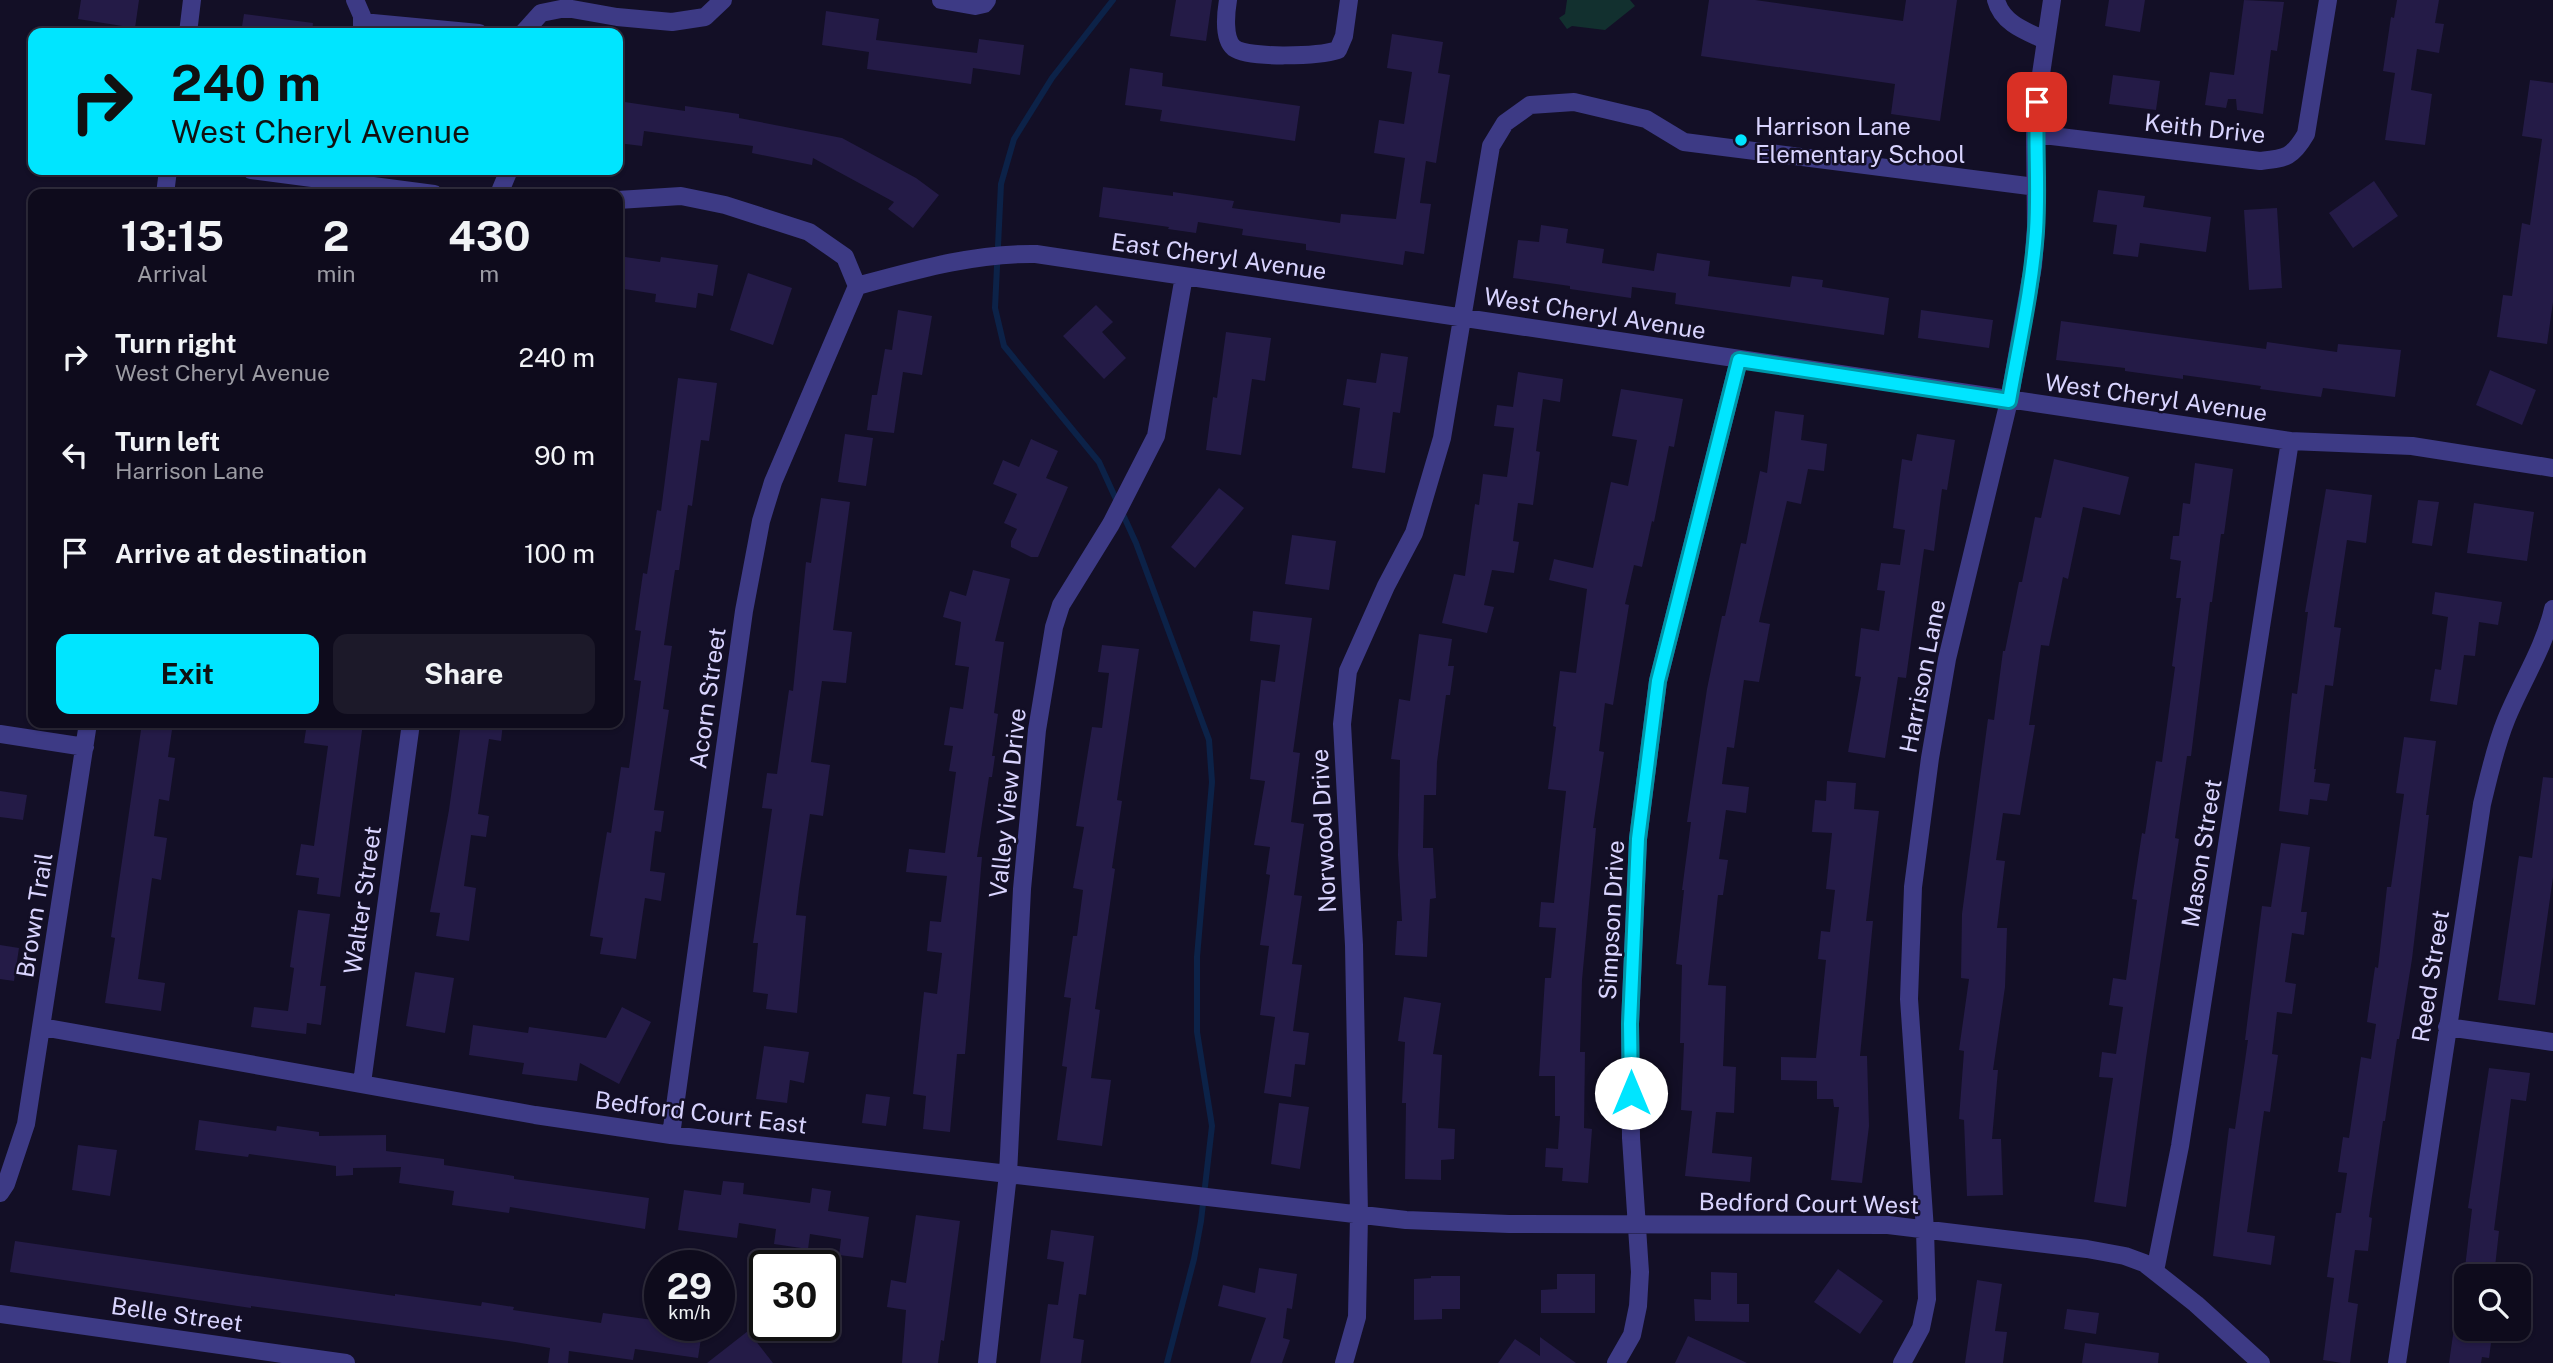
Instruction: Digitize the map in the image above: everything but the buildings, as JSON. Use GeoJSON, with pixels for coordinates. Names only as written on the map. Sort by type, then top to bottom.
{"type":"FeatureCollection","features":[{"type":"Feature","properties":{"kind":"street"},"geometry":{"type":"LineString","coordinates":[[188,28],[192,0]]}},
{"type":"Feature","properties":{"kind":"street"},"geometry":{"type":"LineString","coordinates":[[355,0],[362,27],[382,28]]}},
{"type":"Feature","properties":{"kind":"street"},"geometry":{"type":"LineString","coordinates":[[528,28],[541,13],[566,9],[672,22],[705,17],[723,0]]}},
{"type":"Feature","properties":{"kind":"street"},"geometry":{"type":"LineString","coordinates":[[941,0],[975,6],[984,4],[986,0]]}},
{"type":"Feature","properties":{"kind":"street"},"geometry":{"type":"LineString","coordinates":[[1228,0],[1226,13],[1229,40],[1233,47],[1240,51],[1305,56],[1338,50],[1344,36],[1349,0]]}},
{"type":"Feature","properties":{"kind":"street"},"geometry":{"type":"LineString","coordinates":[[1996,0],[2006,18],[2021,30],[2045,40]]}},
{"type":"Feature","properties":{"kind":"street","name":"Harrison Lane"},"geometry":{"type":"LineString","coordinates":[[1902,1363],[1921,1328],[1927,1298],[1909,999],[1913,887],[1930,758],[1947,659],[2009,401],[2033,266],[2035,134],[2052,0]]}},
{"type":"Feature","properties":{"kind":"street","name":"Keith Drive"},"geometry":{"type":"LineString","coordinates":[[2035,134],[2260,161],[2286,158],[2297,150],[2306,134],[2328,0]]}},
{"type":"Feature","properties":{"kind":"street","name":"Norwood Drive"},"geometry":{"type":"LineString","coordinates":[[1344,1363],[1357,1317],[1359,1215],[1353,945],[1342,724],[1348,671],[1386,586],[1414,533],[1442,439],[1491,146],[1505,123],[1530,105],[1574,102],[1646,119],[1684,142],[2036,187]]}},
{"type":"Feature","properties":{"kind":"street"},"geometry":{"type":"LineString","coordinates":[[347,176],[410,189]]}},
{"type":"Feature","properties":{"kind":"street"},"geometry":{"type":"LineString","coordinates":[[623,200],[681,196],[725,205],[809,232],[845,257],[857,286]]}},
{"type":"Feature","properties":{"kind":"street","name":"East Cheryl Avenue"},"geometry":{"type":"LineString","coordinates":[[857,286],[976,258],[1036,254],[1462,316]]}},
{"type":"Feature","properties":{"kind":"street","name":"Valley View Drive"},"geometry":{"type":"LineString","coordinates":[[987,1363],[1008,1174],[1023,889],[1037,730],[1054,627],[1061,605],[1111,524],[1156,436],[1184,276]]}},
{"type":"Feature","properties":{"kind":"street","name":"Acorn Street"},"geometry":{"type":"LineString","coordinates":[[671,1135],[744,611],[761,521],[772,482],[857,286]]}},
{"type":"Feature","properties":{"kind":"street","name":"West Cheryl Avenue"},"geometry":{"type":"LineString","coordinates":[[1462,316],[2009,401],[2290,441],[2412,446],[2553,468]]}},
{"type":"Feature","properties":{"kind":"street","name":"Simpson Drive"},"geometry":{"type":"LineString","coordinates":[[1616,1363],[1632,1335],[1638,1306],[1640,1272],[1631,1138],[1630,1024],[1638,839],[1658,681],[1739,360]]}},
{"type":"Feature","properties":{"kind":"street","name":"Mason Street"},"geometry":{"type":"LineString","coordinates":[[2155,1271],[2180,1146],[2290,441]]}},
{"type":"Feature","properties":{"kind":"street","name":"Reed Street"},"geometry":{"type":"LineString","coordinates":[[2397,1363],[2482,804],[2506,719],[2545,637],[2553,609]]}},
{"type":"Feature","properties":{"kind":"street","name":"Brown Trail"},"geometry":{"type":"LineString","coordinates":[[0,1193],[6,1184],[26,1124],[87,728]]}},
{"type":"Feature","properties":{"kind":"street","name":"Walter Street"},"geometry":{"type":"LineString","coordinates":[[362,1083],[410,728]]}},
{"type":"Feature","properties":{"kind":"street"},"geometry":{"type":"LineString","coordinates":[[0,734],[85,747]]}},
{"type":"Feature","properties":{"kind":"street","name":"Bedford Court East"},"geometry":{"type":"LineString","coordinates":[[42,1027],[535,1115],[671,1135],[1359,1215]]}},
{"type":"Feature","properties":{"kind":"street"},"geometry":{"type":"LineString","coordinates":[[2447,1027],[2553,1041]]}},
{"type":"Feature","properties":{"kind":"street","name":"Bedford Court West"},"geometry":{"type":"LineString","coordinates":[[1359,1215],[1406,1220],[1509,1224],[1888,1226],[2087,1249],[2125,1256],[2144,1263],[2196,1304],[2262,1363]]}},
{"type":"Feature","properties":{"kind":"street","name":"Belle Street"},"geometry":{"type":"LineString","coordinates":[[0,1314],[346,1363]]}},
{"type":"Feature","properties":{"kind":"green space"},"geometry":{"type":"Polygon","coordinates":[[[1567,0],[1630,0],[1635,6],[1605,30],[1572,26],[1567,29],[1559,18],[1565,14],[1567,0]]]}},
{"type":"Feature","properties":{"kind":"waterway"},"geometry":{"type":"LineString","coordinates":[[1113,0],[1052,78],[1014,139],[1001,184],[995,308],[1004,346],[1099,462],[1136,543],[1209,740],[1212,782],[1197,957],[1197,1032],[1212,1126],[1194,1259],[1167,1363]]}},
{"type":"Feature","properties":{"kind":"place","name":"Harrison Lane Elementary School"},"geometry":{"type":"Point","coordinates":[1741,140]}},
{"type":"Feature","properties":{"kind":"route"},"geometry":{"type":"LineString","coordinates":[[1631,1093],[1630,1024],[1638,839],[1658,681],[1739,360],[2009,401],[2033,266],[2037,102]]}}]}
